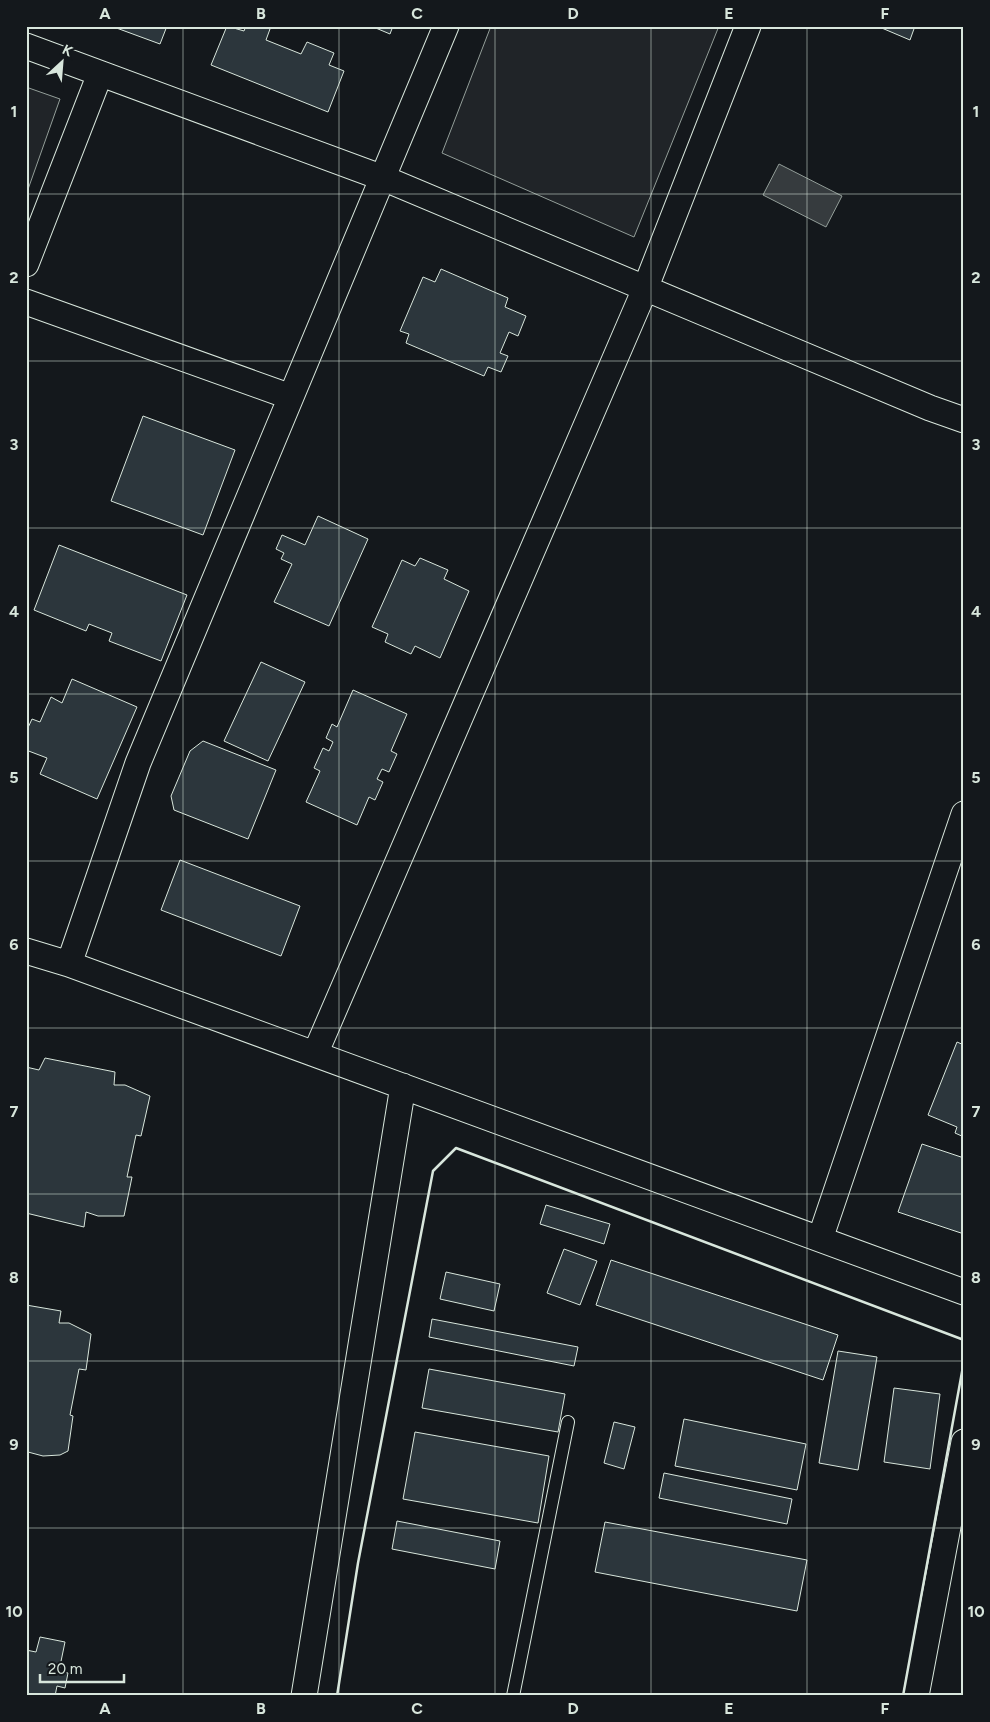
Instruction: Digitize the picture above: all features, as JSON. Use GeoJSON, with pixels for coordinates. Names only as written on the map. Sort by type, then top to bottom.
{"type":"FeatureCollection","features":[{"type":"Feature","properties":{"kind":"street"},"geometry":{"type":"LineString","coordinates":[[69,964],[138,763],[446,26]]}},
{"type":"Feature","properties":{"kind":"street"},"geometry":{"type":"LineString","coordinates":[[315,1054],[645,289],[748,26]]}},
{"type":"Feature","properties":{"kind":"street"},"geometry":{"type":"LineString","coordinates":[[26,46],[383,178],[921,404],[964,420]]}},
{"type":"Feature","properties":{"kind":"street"},"geometry":{"type":"LineString","coordinates":[[26,264],[100,74]]}},
{"type":"Feature","properties":{"kind":"street"},"geometry":{"type":"LineString","coordinates":[[26,302],[291,397]]}},
{"type":"Feature","properties":{"kind":"street"},"geometry":{"type":"LineString","coordinates":[[820,1239],[964,814]]}},
{"type":"Feature","properties":{"kind":"street"},"geometry":{"type":"LineString","coordinates":[[26,951],[69,964],[964,1292]]}},
{"type":"Feature","properties":{"kind":"street"},"geometry":{"type":"LineString","coordinates":[[304,1696],[403,1086]]}},
{"type":"Feature","properties":{"kind":"street"},"geometry":{"type":"LineString","coordinates":[[916,1696],[964,1442]]}},
{"type":"Feature","properties":{"kind":"lane"},"geometry":{"type":"LineString","coordinates":[[513,1696],[568,1422]]}},
{"type":"Feature","properties":{"kind":"shaded area"},"geometry":{"type":"Polygon","coordinates":[[[491,26],[719,26],[634,237],[442,153],[491,26]]]}},
{"type":"Feature","properties":{"kind":"shaded area"},"geometry":{"type":"Polygon","coordinates":[[[26,87],[60,99],[26,195],[26,87]]]}},
{"type":"Feature","properties":{"kind":"shaded area"},"geometry":{"type":"Polygon","coordinates":[[[779,164],[842,196],[826,227],[763,195],[779,164]]]}},
{"type":"Feature","properties":{"kind":"building"},"geometry":{"type":"Polygon","coordinates":[[[111,26],[167,26],[160,44],[111,26]]]}},
{"type":"Feature","properties":{"kind":"building"},"geometry":{"type":"Polygon","coordinates":[[[227,26],[244,31],[246,26],[262,26],[270,29],[266,40],[301,54],[307,42],[334,53],[329,65],[344,71],[328,112],[211,65],[227,26]]]}},
{"type":"Feature","properties":{"kind":"building"},"geometry":{"type":"Polygon","coordinates":[[[371,26],[393,26],[390,34],[371,26]]]}},
{"type":"Feature","properties":{"kind":"building"},"geometry":{"type":"Polygon","coordinates":[[[877,26],[915,26],[910,40],[877,26]]]}},
{"type":"Feature","properties":{"kind":"building"},"geometry":{"type":"Polygon","coordinates":[[[441,269],[508,298],[505,307],[526,316],[518,336],[509,332],[500,353],[508,356],[501,372],[488,367],[484,376],[406,343],[409,334],[400,331],[423,277],[435,282],[441,269]]]}},
{"type":"Feature","properties":{"kind":"building"},"geometry":{"type":"Polygon","coordinates":[[[143,416],[235,450],[203,535],[111,501],[143,416]]]}},
{"type":"Feature","properties":{"kind":"building"},"geometry":{"type":"Polygon","coordinates":[[[318,516],[368,539],[329,626],[274,602],[292,564],[281,559],[284,553],[276,549],[282,535],[305,545],[318,516]]]}},
{"type":"Feature","properties":{"kind":"building"},"geometry":{"type":"Polygon","coordinates":[[[59,545],[187,595],[161,661],[109,641],[112,633],[89,624],[86,631],[34,610],[59,545]]]}},
{"type":"Feature","properties":{"kind":"building"},"geometry":{"type":"Polygon","coordinates":[[[420,558],[448,570],[444,579],[469,591],[440,658],[415,646],[411,654],[385,642],[388,634],[372,627],[402,560],[415,566],[420,558]]]}},
{"type":"Feature","properties":{"kind":"building"},"geometry":{"type":"Polygon","coordinates":[[[261,662],[305,682],[268,761],[224,741],[261,662]]]}},
{"type":"Feature","properties":{"kind":"building"},"geometry":{"type":"Polygon","coordinates":[[[72,679],[137,707],[97,799],[40,774],[47,758],[26,750],[26,732],[32,719],[40,722],[51,697],[62,703],[72,679]]]}},
{"type":"Feature","properties":{"kind":"building"},"geometry":{"type":"Polygon","coordinates":[[[353,690],[407,714],[391,751],[397,754],[389,772],[382,769],[377,779],[383,782],[375,800],[369,797],[357,825],[306,802],[320,771],[314,768],[323,748],[329,751],[333,742],[326,738],[332,724],[337,727],[353,690]]]}},
{"type":"Feature","properties":{"kind":"building"},"geometry":{"type":"Polygon","coordinates":[[[203,741],[276,770],[248,839],[174,810],[171,796],[190,751],[203,741]]]}},
{"type":"Feature","properties":{"kind":"building"},"geometry":{"type":"Polygon","coordinates":[[[180,860],[300,906],[281,956],[161,910],[180,860]]]}},
{"type":"Feature","properties":{"kind":"building"},"geometry":{"type":"Polygon","coordinates":[[[957,1042],[964,1045],[964,1137],[955,1133],[957,1127],[928,1115],[957,1042]]]}},
{"type":"Feature","properties":{"kind":"building"},"geometry":{"type":"Polygon","coordinates":[[[45,1058],[115,1072],[114,1085],[125,1085],[150,1096],[141,1136],[136,1135],[127,1177],[132,1177],[124,1216],[98,1216],[86,1212],[84,1227],[26,1213],[26,1067],[39,1070],[45,1058]]]}},
{"type":"Feature","properties":{"kind":"building"},"geometry":{"type":"Polygon","coordinates":[[[922,1144],[964,1158],[964,1234],[898,1212],[922,1144]]]}},
{"type":"Feature","properties":{"kind":"building"},"geometry":{"type":"Polygon","coordinates":[[[546,1205],[610,1224],[604,1244],[540,1224],[546,1205]]]}},
{"type":"Feature","properties":{"kind":"building"},"geometry":{"type":"Polygon","coordinates":[[[564,1249],[597,1261],[580,1305],[547,1293],[564,1249]]]}},
{"type":"Feature","properties":{"kind":"building"},"geometry":{"type":"Polygon","coordinates":[[[611,1260],[838,1335],[823,1380],[596,1305],[611,1260]]]}},
{"type":"Feature","properties":{"kind":"building"},"geometry":{"type":"Polygon","coordinates":[[[446,1272],[500,1284],[494,1311],[440,1299],[446,1272]]]}},
{"type":"Feature","properties":{"kind":"building"},"geometry":{"type":"Polygon","coordinates":[[[26,1305],[61,1311],[59,1323],[69,1323],[91,1334],[86,1370],[79,1369],[70,1415],[73,1416],[68,1451],[60,1455],[43,1456],[28,1452],[26,1461],[26,1305]]]}},
{"type":"Feature","properties":{"kind":"building"},"geometry":{"type":"Polygon","coordinates":[[[432,1319],[578,1347],[574,1366],[429,1337],[432,1319]]]}},
{"type":"Feature","properties":{"kind":"building"},"geometry":{"type":"Polygon","coordinates":[[[838,1351],[877,1357],[858,1470],[819,1463],[838,1351]]]}},
{"type":"Feature","properties":{"kind":"building"},"geometry":{"type":"Polygon","coordinates":[[[429,1369],[565,1394],[558,1432],[422,1408],[429,1369]]]}},
{"type":"Feature","properties":{"kind":"building"},"geometry":{"type":"Polygon","coordinates":[[[894,1388],[940,1394],[930,1469],[884,1462],[894,1388]]]}},
{"type":"Feature","properties":{"kind":"building"},"geometry":{"type":"Polygon","coordinates":[[[684,1419],[806,1444],[797,1490],[675,1466],[684,1419]]]}},
{"type":"Feature","properties":{"kind":"building"},"geometry":{"type":"Polygon","coordinates":[[[614,1422],[635,1427],[624,1469],[604,1463],[614,1422]]]}},
{"type":"Feature","properties":{"kind":"building"},"geometry":{"type":"Polygon","coordinates":[[[415,1432],[549,1456],[538,1523],[403,1499],[415,1432]]]}},
{"type":"Feature","properties":{"kind":"building"},"geometry":{"type":"Polygon","coordinates":[[[664,1473],[792,1499],[787,1524],[659,1498],[664,1473]]]}},
{"type":"Feature","properties":{"kind":"building"},"geometry":{"type":"Polygon","coordinates":[[[397,1521],[500,1541],[495,1569],[392,1549],[397,1521]]]}},
{"type":"Feature","properties":{"kind":"building"},"geometry":{"type":"Polygon","coordinates":[[[605,1522],[807,1560],[797,1611],[595,1572],[605,1522]]]}},
{"type":"Feature","properties":{"kind":"building"},"geometry":{"type":"Polygon","coordinates":[[[40,1637],[65,1642],[59,1671],[68,1673],[65,1688],[57,1686],[55,1696],[26,1696],[26,1650],[36,1652],[40,1637]]]}},
{"type":"Feature","properties":{"kind":"wall"},"geometry":{"type":"LineString","coordinates":[[337,1696],[358,1563],[433,1171],[456,1148],[964,1340]]}},
{"type":"Feature","properties":{"kind":"wall"},"geometry":{"type":"LineString","coordinates":[[903,1696],[964,1361]]}}]}
